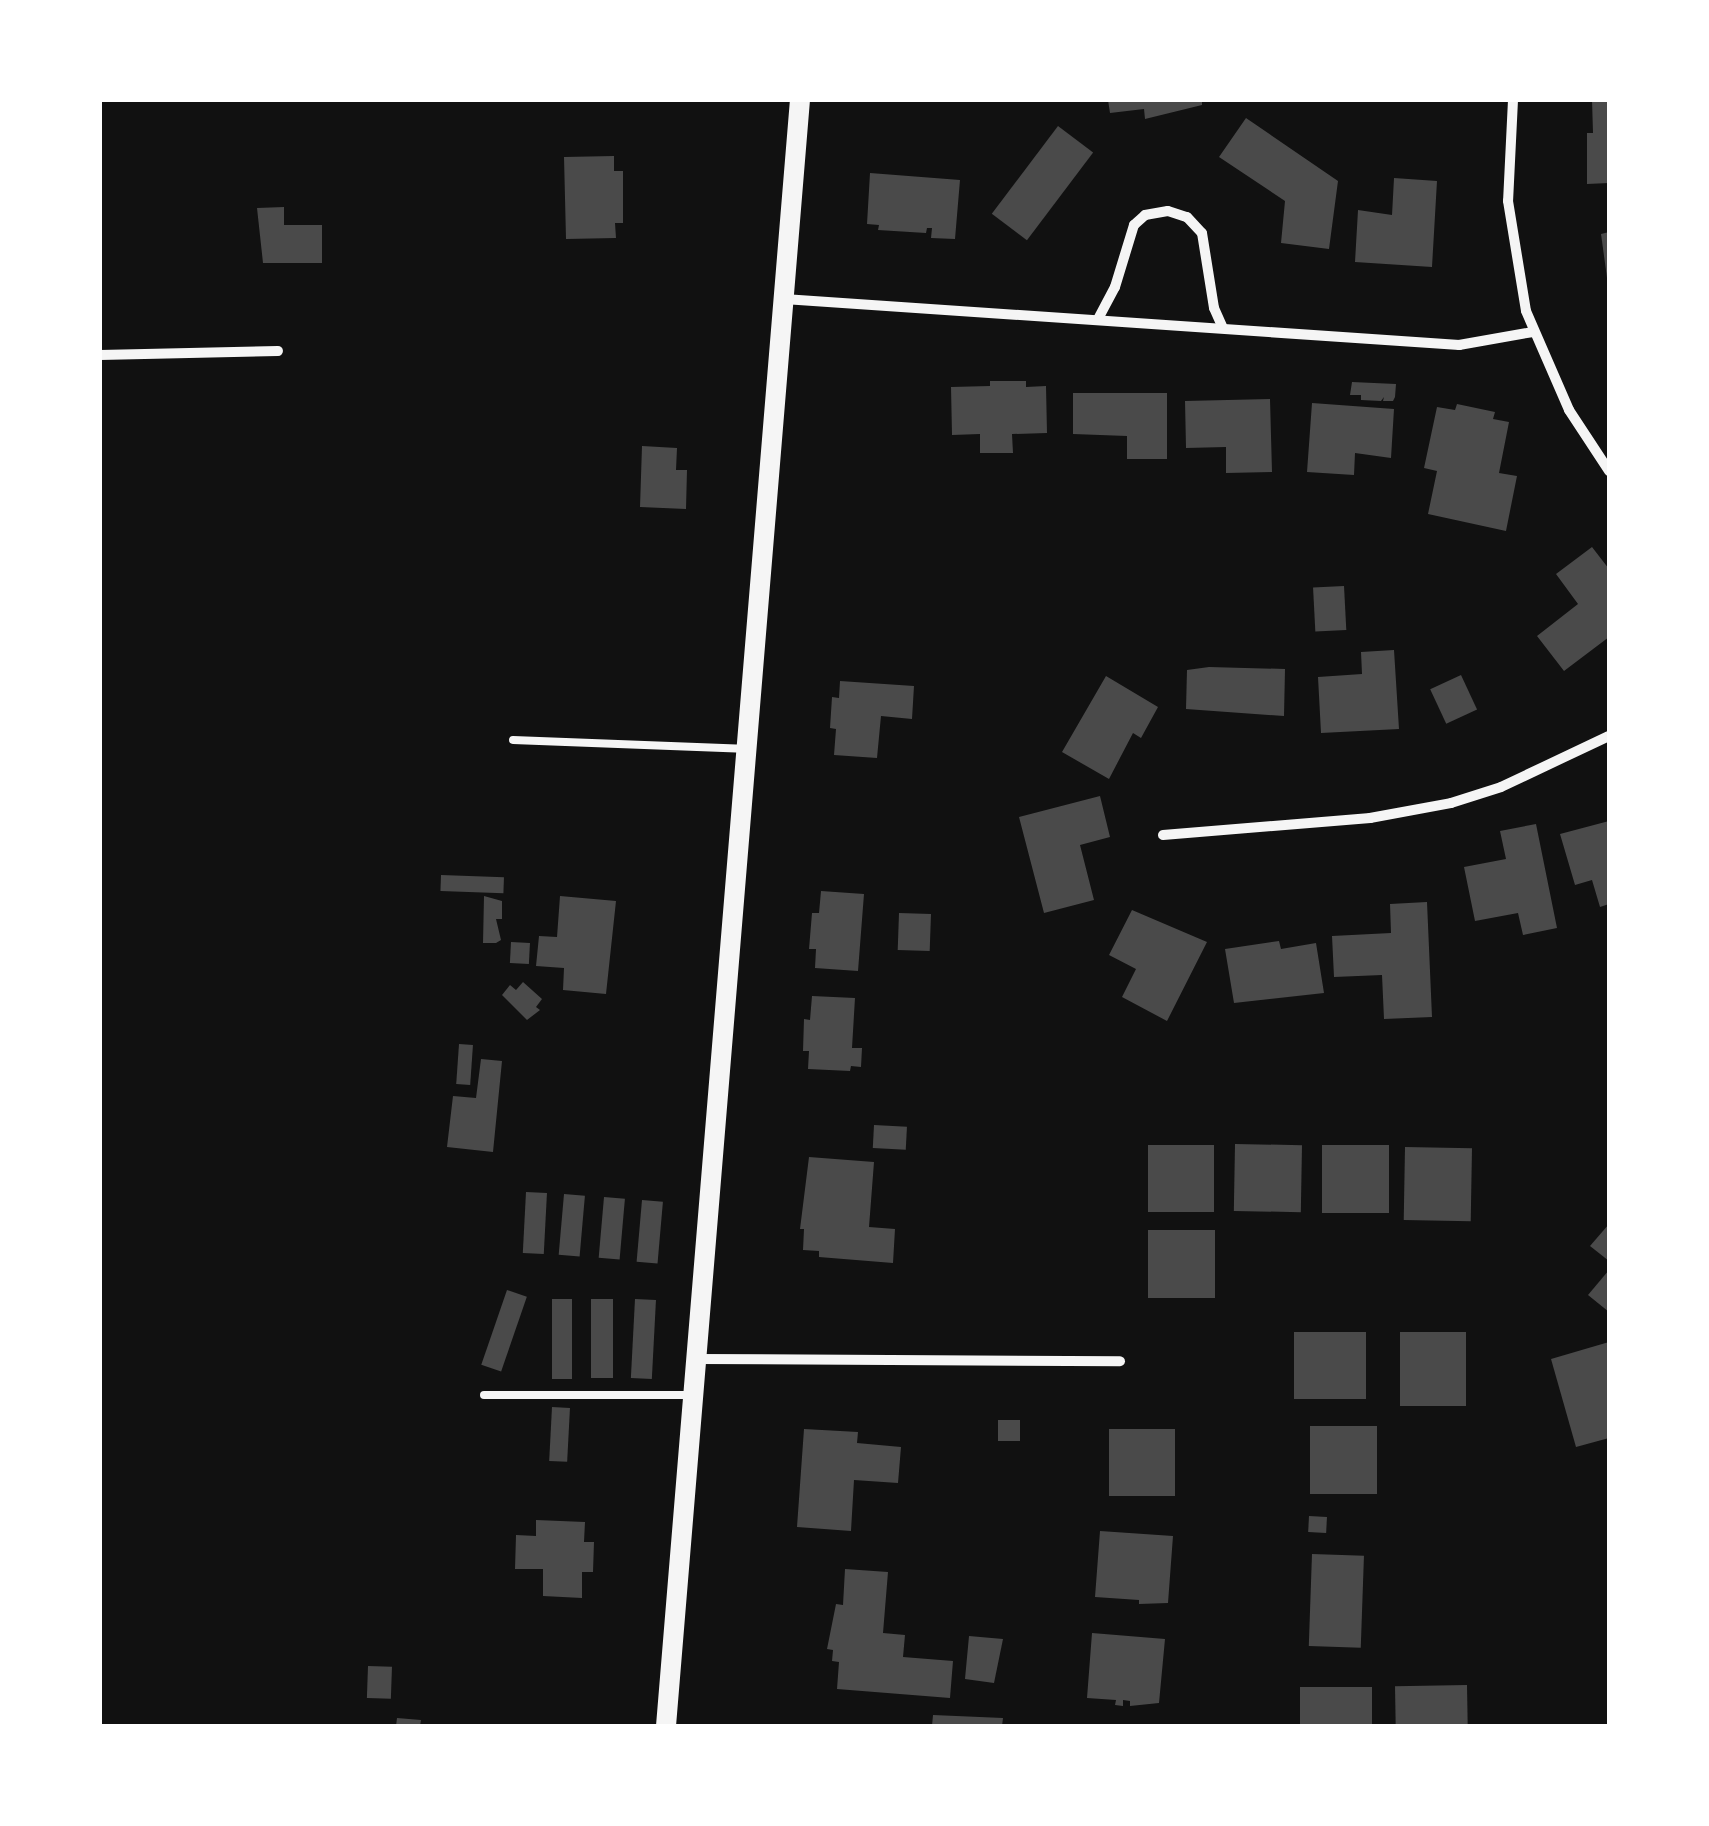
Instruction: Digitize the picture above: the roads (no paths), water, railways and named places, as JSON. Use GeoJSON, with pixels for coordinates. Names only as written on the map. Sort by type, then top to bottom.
{"type":"FeatureCollection","features":[{"type":"Feature","properties":{"kind":"main road"},"geometry":{"type":"LineString","coordinates":[[666,1726],[800,100]]}},
{"type":"Feature","properties":{"kind":"street"},"geometry":{"type":"LineString","coordinates":[[1513,100],[1508,201],[1514,256],[1533,332],[1569,410],[1609,471]]}},
{"type":"Feature","properties":{"kind":"street"},"geometry":{"type":"LineString","coordinates":[[1098,319],[1115,288],[1134,224],[1145,215],[1168,211],[1187,217],[1202,234],[1214,308],[1222,326]]}},
{"type":"Feature","properties":{"kind":"street"},"geometry":{"type":"LineString","coordinates":[[784,299],[1460,345],[1533,332]]}},
{"type":"Feature","properties":{"kind":"street"},"geometry":{"type":"LineString","coordinates":[[100,355],[278,351]]}},
{"type":"Feature","properties":{"kind":"street"},"geometry":{"type":"LineString","coordinates":[[1163,835],[1370,818],[1451,803],[1501,788],[1609,736]]}},
{"type":"Feature","properties":{"kind":"street"},"geometry":{"type":"LineString","coordinates":[[698,1359],[1120,1361]]}},
{"type":"Feature","properties":{"kind":"lane"},"geometry":{"type":"LineString","coordinates":[[514,740],[748,749]]}},
{"type":"Feature","properties":{"kind":"lane"},"geometry":{"type":"LineString","coordinates":[[484,1394],[694,1396]]}}]}
